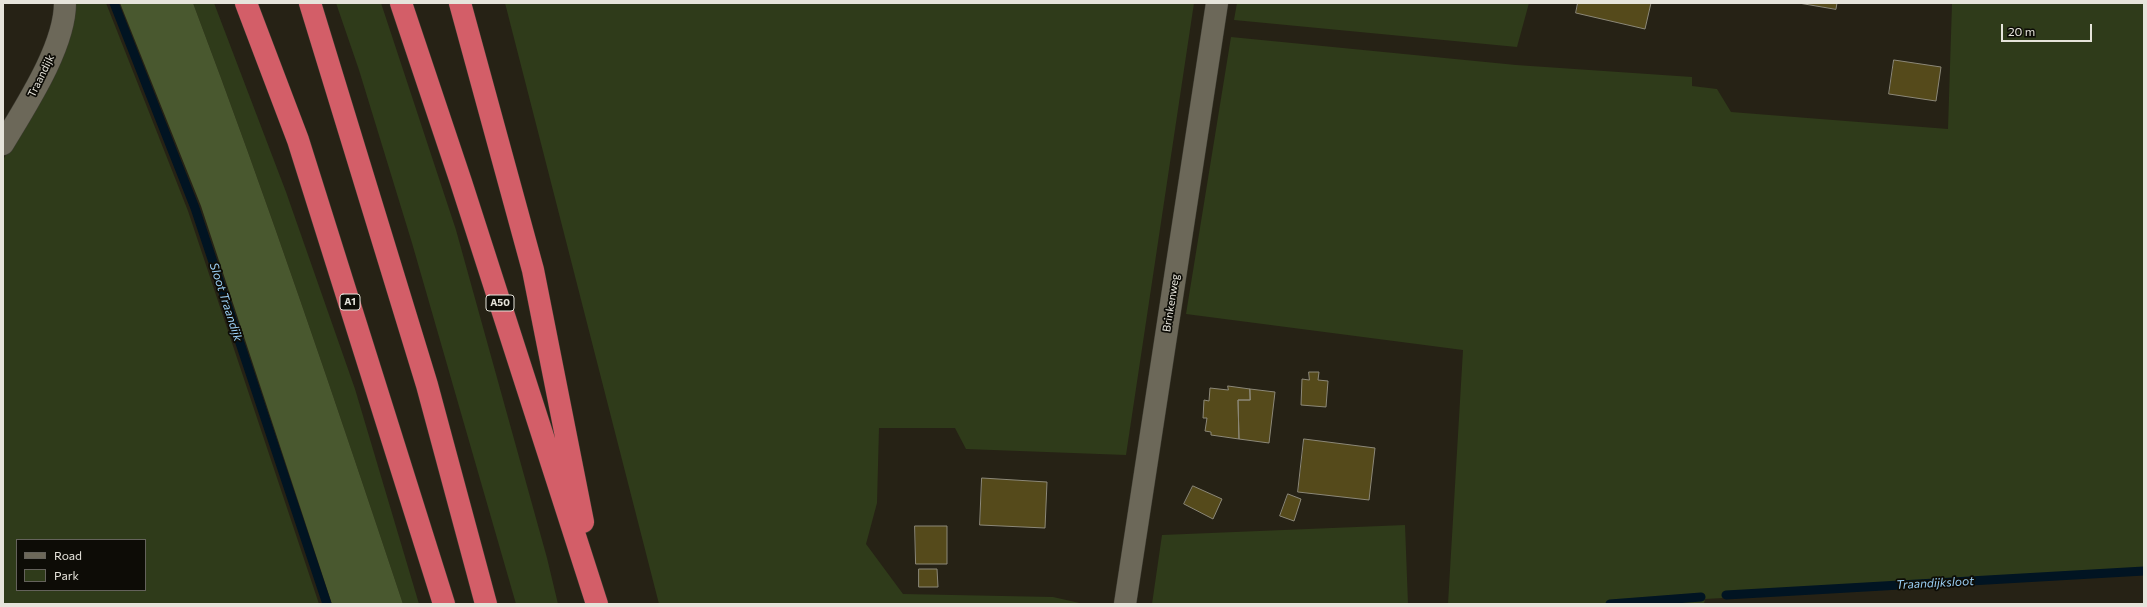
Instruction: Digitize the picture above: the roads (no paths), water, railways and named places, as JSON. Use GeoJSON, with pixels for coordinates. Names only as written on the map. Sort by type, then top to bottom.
{"type":"FeatureCollection","features":[{"type":"Feature","properties":{"kind":"highway","name":"A1"},"geometry":{"type":"LineString","coordinates":[[246,3],[298,140],[444,604]]}},
{"type":"Feature","properties":{"kind":"highway"},"geometry":{"type":"LineString","coordinates":[[310,3],[427,385],[486,604]]}},
{"type":"Feature","properties":{"kind":"highway","name":"A50"},"geometry":{"type":"LineString","coordinates":[[401,3],[464,189],[598,604]]}},
{"type":"Feature","properties":{"kind":"highway","name":"A50"},"geometry":{"type":"LineString","coordinates":[[460,3],[534,270],[598,604]]}},
{"type":"Feature","properties":{"kind":"street","name":"Traandijk"},"geometry":{"type":"LineString","coordinates":[[3,144],[29,100],[56,45],[63,26],[65,3]]}},
{"type":"Feature","properties":{"kind":"street","name":"Brinkenweg"},"geometry":{"type":"LineString","coordinates":[[1125,604],[1217,3]]}},
{"type":"Feature","properties":{"kind":"waterway","name":"Sloot Traandijk"},"geometry":{"type":"LineString","coordinates":[[114,3],[195,208],[327,604]]}},
{"type":"Feature","properties":{"kind":"waterway","name":"Traandijksloot"},"geometry":{"type":"LineString","coordinates":[[1726,595],[2144,571]]}},
{"type":"Feature","properties":{"kind":"waterway","name":"Traandijksloot"},"geometry":{"type":"LineString","coordinates":[[1610,604],[1701,597]]}}]}
